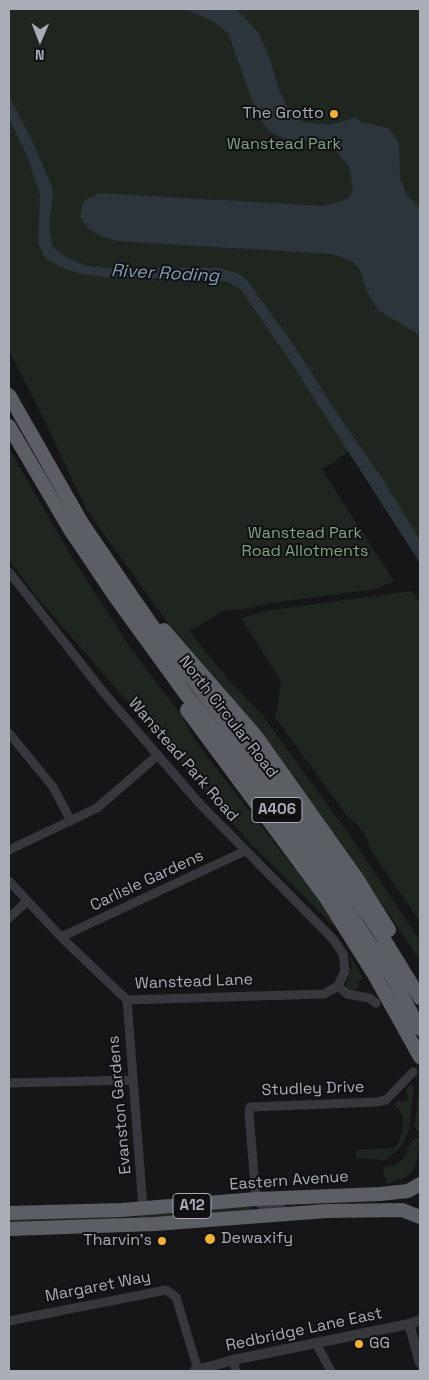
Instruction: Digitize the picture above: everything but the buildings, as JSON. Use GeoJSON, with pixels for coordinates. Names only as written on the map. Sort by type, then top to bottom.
{"type":"FeatureCollection","features":[{"type":"Feature","properties":{"kind":"highway","name":"North Circular Road"},"geometry":{"type":"LineString","coordinates":[[9,395],[82,523],[165,644],[321,846],[379,931],[420,998]]}},
{"type":"Feature","properties":{"kind":"highway","name":"North Circular Road"},"geometry":{"type":"LineString","coordinates":[[9,426],[69,528],[118,601],[184,692],[310,853],[392,977],[420,1029]]}},
{"type":"Feature","properties":{"kind":"highway","name":"A406"},"geometry":{"type":"LineString","coordinates":[[118,601],[180,701],[326,898],[375,976],[420,1057]]}},
{"type":"Feature","properties":{"kind":"highway","name":"A406"},"geometry":{"type":"LineString","coordinates":[[136,601],[173,639],[256,736],[356,877],[420,979]]}},
{"type":"Feature","properties":{"kind":"highway","name":"Eastern Avenue"},"geometry":{"type":"LineString","coordinates":[[9,1214],[143,1208],[256,1199],[380,1194],[408,1191],[420,1184]]}},
{"type":"Feature","properties":{"kind":"highway","name":"Eastern Avenue"},"geometry":{"type":"LineString","coordinates":[[9,1230],[155,1224],[273,1213],[327,1211],[402,1210],[420,1217]]}},
{"type":"Feature","properties":{"kind":"street","name":"Wanstead Park Road"},"geometry":{"type":"LineString","coordinates":[[9,572],[57,635],[158,755],[245,851],[333,940],[343,954],[345,962],[343,979],[338,986]]}},
{"type":"Feature","properties":{"kind":"street"},"geometry":{"type":"LineString","coordinates":[[9,733],[53,787],[71,821]]}},
{"type":"Feature","properties":{"kind":"street"},"geometry":{"type":"LineString","coordinates":[[9,850],[97,808],[158,755]]}},
{"type":"Feature","properties":{"kind":"street","name":"Carlisle Gardens"},"geometry":{"type":"LineString","coordinates":[[61,938],[245,851]]}},
{"type":"Feature","properties":{"kind":"street","name":"Wanstead Lane"},"geometry":{"type":"LineString","coordinates":[[9,881],[61,938],[127,1000],[324,994],[338,986]]}},
{"type":"Feature","properties":{"kind":"street"},"geometry":{"type":"LineString","coordinates":[[9,918],[27,901]]}},
{"type":"Feature","properties":{"kind":"street"},"geometry":{"type":"LineString","coordinates":[[338,986],[347,994],[369,998],[376,1003]]}},
{"type":"Feature","properties":{"kind":"street","name":"Evanston Gardens"},"geometry":{"type":"LineString","coordinates":[[127,1000],[143,1208]]}},
{"type":"Feature","properties":{"kind":"street","name":"Studley Drive"},"geometry":{"type":"LineString","coordinates":[[256,1199],[250,1107],[377,1102],[391,1096],[413,1072]]}},
{"type":"Feature","properties":{"kind":"street"},"geometry":{"type":"LineString","coordinates":[[9,1083],[133,1080]]}},
{"type":"Feature","properties":{"kind":"street"},"geometry":{"type":"LineString","coordinates":[[256,1199],[263,1207],[327,1211]]}},
{"type":"Feature","properties":{"kind":"street","name":"Margaret Way"},"geometry":{"type":"LineString","coordinates":[[9,1321],[166,1290],[176,1298],[196,1371]]}},
{"type":"Feature","properties":{"kind":"street","name":"Redbridge Lane East"},"geometry":{"type":"LineString","coordinates":[[196,1371],[233,1360],[409,1324],[420,1320]]}},
{"type":"Feature","properties":{"kind":"street"},"geometry":{"type":"LineString","coordinates":[[409,1324],[420,1364]]}},
{"type":"Feature","properties":{"kind":"street"},"geometry":{"type":"LineString","coordinates":[[316,1343],[331,1371]]}},
{"type":"Feature","properties":{"kind":"street"},"geometry":{"type":"LineString","coordinates":[[233,1360],[236,1371]]}},
{"type":"Feature","properties":{"kind":"green space"},"geometry":{"type":"Polygon","coordinates":[[[9,9],[420,9],[420,540],[384,481],[339,416],[294,345],[246,279],[238,273],[220,268],[112,268],[56,265],[81,274],[112,278],[198,279],[234,284],[240,289],[288,358],[349,451],[322,470],[394,581],[377,589],[224,611],[189,631],[229,680],[264,717],[353,840],[417,936],[420,942],[420,960],[342,845],[281,761],[229,694],[168,623],[87,511],[38,407],[9,351],[9,9]]]}},
{"type":"Feature","properties":{"kind":"green space"},"geometry":{"type":"Polygon","coordinates":[[[9,448],[67,549],[131,649],[183,717],[189,731],[205,754],[312,891],[341,933],[248,841],[36,596],[9,560],[9,448]]]}},
{"type":"Feature","properties":{"kind":"green space"},"geometry":{"type":"Polygon","coordinates":[[[412,591],[420,603],[420,922],[371,850],[367,839],[357,824],[347,816],[274,716],[278,707],[281,681],[241,618],[264,611],[412,591]]]}},
{"type":"Feature","properties":{"kind":"green space"},"geometry":{"type":"Polygon","coordinates":[[[345,947],[363,978],[359,981],[359,986],[353,992],[347,989],[346,985],[352,964],[345,947]]]}},
{"type":"Feature","properties":{"kind":"green space"},"geometry":{"type":"Polygon","coordinates":[[[420,1080],[420,1132],[416,1131],[415,1124],[420,1080]]]}},
{"type":"Feature","properties":{"kind":"green space"},"geometry":{"type":"Polygon","coordinates":[[[410,1085],[414,1086],[409,1130],[402,1146],[386,1160],[356,1158],[357,1150],[394,1148],[398,1144],[403,1129],[403,1116],[394,1104],[398,1100],[401,1102],[408,1100],[406,1089],[410,1085]]]}},
{"type":"Feature","properties":{"kind":"green space"},"geometry":{"type":"Polygon","coordinates":[[[415,1138],[420,1138],[420,1142],[414,1170],[404,1178],[387,1184],[382,1167],[396,1165],[405,1156],[415,1138]]]}},
{"type":"Feature","properties":{"kind":"green space"},"geometry":{"type":"Polygon","coordinates":[[[249,1206],[253,1210],[138,1221],[138,1213],[249,1206]]]}},
{"type":"Feature","properties":{"kind":"green space"},"geometry":{"type":"Polygon","coordinates":[[[117,1215],[117,1222],[9,1226],[9,1219],[117,1215]]]}},
{"type":"Feature","properties":{"kind":"water"},"geometry":{"type":"Polygon","coordinates":[[[185,9],[235,9],[242,15],[258,32],[270,59],[279,90],[288,109],[295,117],[304,122],[330,125],[356,117],[361,122],[388,128],[393,134],[399,143],[400,178],[407,195],[420,208],[420,335],[379,311],[368,294],[360,270],[352,261],[332,254],[116,241],[99,235],[87,227],[80,216],[84,201],[99,193],[324,206],[348,199],[353,190],[349,167],[330,143],[286,139],[270,132],[258,117],[228,33],[214,22],[185,9]]]}},
{"type":"Feature","properties":{"kind":"water","name":"River Roding"},"geometry":{"type":"Polygon","coordinates":[[[9,96],[51,184],[53,193],[49,224],[52,246],[64,256],[86,266],[112,268],[220,268],[238,273],[246,279],[294,345],[339,416],[384,481],[420,540],[420,563],[288,358],[240,289],[227,282],[198,279],[112,278],[80,274],[62,268],[45,258],[38,243],[40,195],[28,158],[9,118],[9,96]]]}},
{"type":"Feature","properties":{"kind":"place","name":"The Grotto"},"geometry":{"type":"Point","coordinates":[334,114]}},
{"type":"Feature","properties":{"kind":"place","name":"Dewaxify"},"geometry":{"type":"Point","coordinates":[210,1239]}},
{"type":"Feature","properties":{"kind":"place","name":"Tharvin's"},"geometry":{"type":"Point","coordinates":[162,1241]}},
{"type":"Feature","properties":{"kind":"place","name":"GG"},"geometry":{"type":"Point","coordinates":[359,1344]}},
{"type":"Feature","properties":{"kind":"park label","name":"Wanstead Park"},"geometry":{"type":"Point","coordinates":[284,145]}},
{"type":"Feature","properties":{"kind":"park label","name":"Wanstead Park Road Allotments"},"geometry":{"type":"Point","coordinates":[305,543]}}]}
